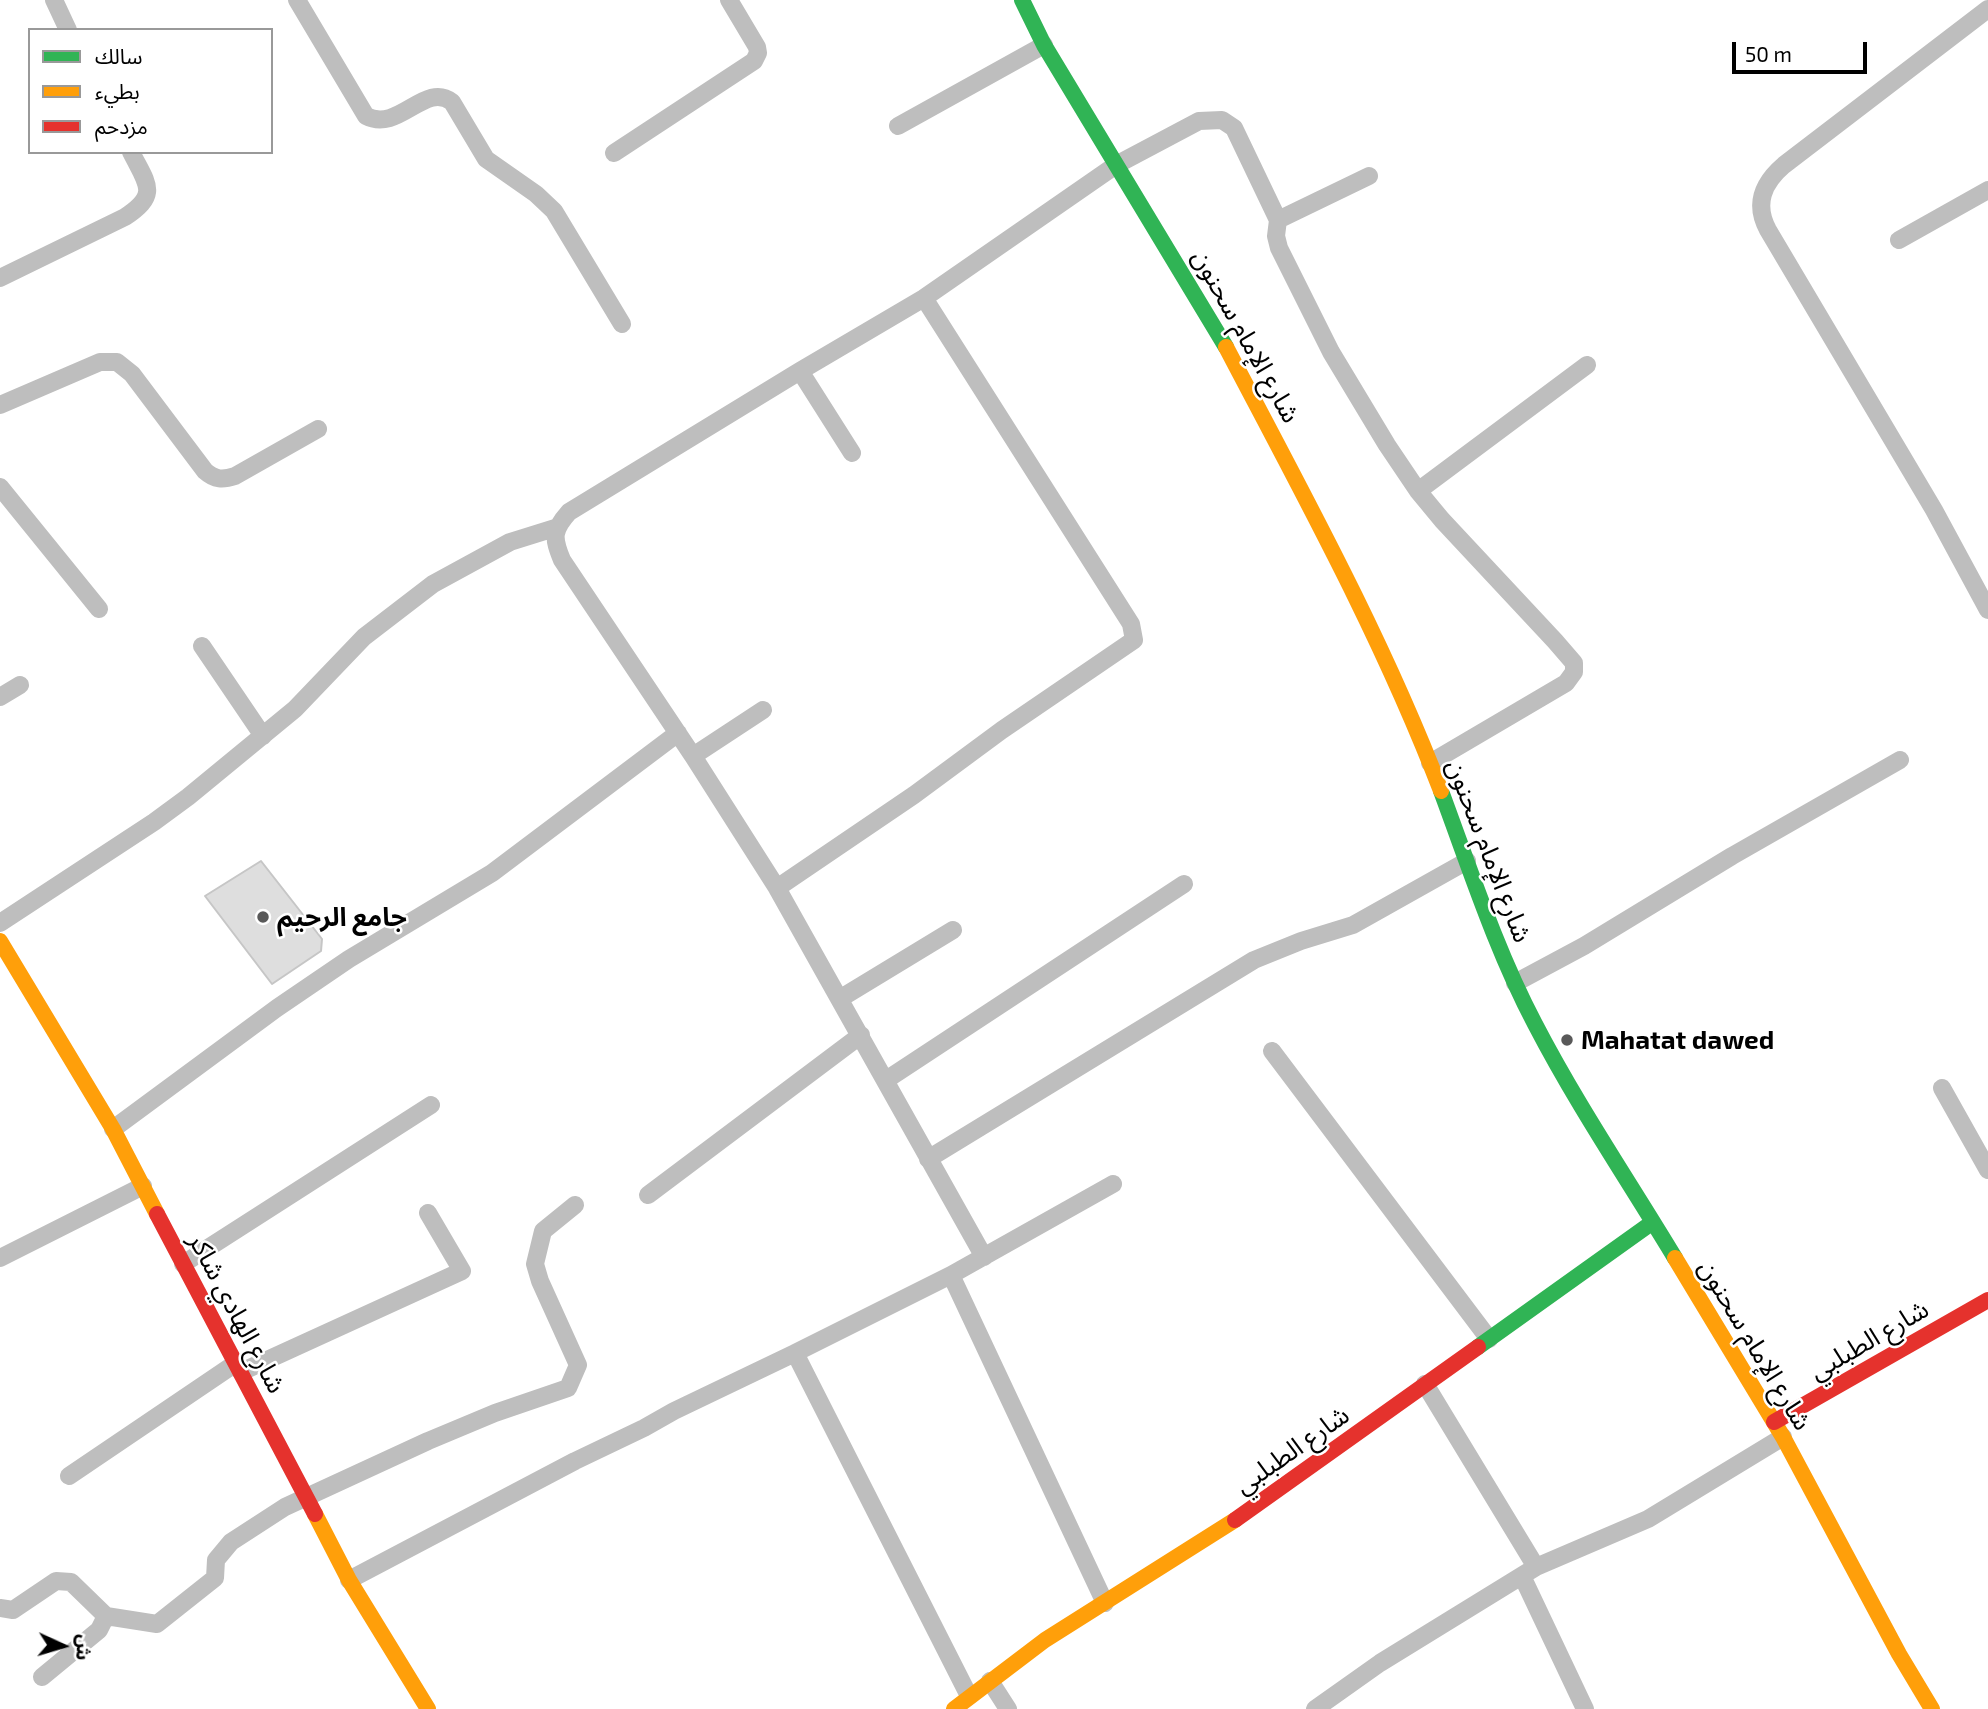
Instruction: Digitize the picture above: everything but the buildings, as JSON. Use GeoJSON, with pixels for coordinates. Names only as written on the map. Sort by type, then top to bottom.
{"type":"FeatureCollection","features":[{"type":"Feature","properties":{"kind":"street"},"geometry":{"type":"LineString","coordinates":[[54,0],[67,28]]}},
{"type":"Feature","properties":{"kind":"street"},"geometry":{"type":"LineString","coordinates":[[297,0],[366,116],[373,120],[392,118],[432,97],[443,97],[452,103],[486,159],[537,194],[554,211],[622,324]]}},
{"type":"Feature","properties":{"kind":"street"},"geometry":{"type":"LineString","coordinates":[[614,153],[754,61],[758,53],[757,47],[729,0]]}},
{"type":"Feature","properties":{"kind":"street","name":"شارع الإمام سحنون"},"geometry":{"type":"LineString","coordinates":[[1022,0],[1044,45],[1116,165],[1156,224],[1221,335],[1329,543],[1386,662],[1430,763],[1514,983],[1584,1112],[1778,1430],[1931,1709]]}},
{"type":"Feature","properties":{"kind":"street"},"geometry":{"type":"LineString","coordinates":[[1988,9],[1784,165],[1769,180],[1760,202],[1761,214],[1768,230],[1934,510],[1988,610]]}},
{"type":"Feature","properties":{"kind":"street"},"geometry":{"type":"LineString","coordinates":[[898,126],[1044,45]]}},
{"type":"Feature","properties":{"kind":"street"},"geometry":{"type":"LineString","coordinates":[[984,1257],[841,998],[776,888],[678,733],[562,561],[554,538],[569,512],[924,298],[1116,165],[1199,121],[1227,122],[1234,128],[1278,220],[1277,242],[1331,352],[1387,445],[1418,491],[1442,520],[1555,641],[1575,668],[1566,683],[1430,763]]}},
{"type":"Feature","properties":{"kind":"street"},"geometry":{"type":"LineString","coordinates":[[0,278],[137,209],[145,200],[148,191],[132,154]]}},
{"type":"Feature","properties":{"kind":"street"},"geometry":{"type":"LineString","coordinates":[[1278,220],[1368,176]]}},
{"type":"Feature","properties":{"kind":"street"},"geometry":{"type":"LineString","coordinates":[[1899,240],[1988,190]]}},
{"type":"Feature","properties":{"kind":"street"},"geometry":{"type":"LineString","coordinates":[[776,888],[914,795],[1002,730],[1130,645],[1134,638],[1131,624],[924,298]]}},
{"type":"Feature","properties":{"kind":"street"},"geometry":{"type":"LineString","coordinates":[[0,405],[100,362],[117,362],[132,374],[205,471],[222,480],[235,476],[318,429]]}},
{"type":"Feature","properties":{"kind":"street"},"geometry":{"type":"LineString","coordinates":[[1418,491],[1587,365]]}},
{"type":"Feature","properties":{"kind":"street"},"geometry":{"type":"LineString","coordinates":[[800,371],[852,453]]}},
{"type":"Feature","properties":{"kind":"street"},"geometry":{"type":"LineString","coordinates":[[0,487],[99,609]]}},
{"type":"Feature","properties":{"kind":"street"},"geometry":{"type":"LineString","coordinates":[[0,923],[154,822],[262,736],[312,693],[364,637],[433,584],[498,548],[558,527]]}},
{"type":"Feature","properties":{"kind":"street"},"geometry":{"type":"LineString","coordinates":[[202,646],[262,736]]}},
{"type":"Feature","properties":{"kind":"street"},"geometry":{"type":"LineString","coordinates":[[0,697],[20,685]]}},
{"type":"Feature","properties":{"kind":"street"},"geometry":{"type":"LineString","coordinates":[[693,756],[763,710]]}},
{"type":"Feature","properties":{"kind":"street"},"geometry":{"type":"LineString","coordinates":[[113,1129],[276,1008],[349,959],[492,873],[678,733]]}},
{"type":"Feature","properties":{"kind":"street"},"geometry":{"type":"LineString","coordinates":[[1514,983],[1584,946],[1711,868],[1900,760]]}},
{"type":"Feature","properties":{"kind":"street"},"geometry":{"type":"LineString","coordinates":[[928,1158],[1254,960],[1301,941],[1353,925],[1467,861]]}},
{"type":"Feature","properties":{"kind":"street"},"geometry":{"type":"LineString","coordinates":[[886,1080],[1184,884]]}},
{"type":"Feature","properties":{"kind":"street"},"geometry":{"type":"LineString","coordinates":[[841,998],[953,930]]}},
{"type":"Feature","properties":{"kind":"street","name":"شارع الهادي شاكر"},"geometry":{"type":"LineString","coordinates":[[0,941],[113,1129],[349,1580],[428,1709]]}},
{"type":"Feature","properties":{"kind":"street"},"geometry":{"type":"LineString","coordinates":[[648,1195],[861,1035]]}},
{"type":"Feature","properties":{"kind":"street"},"geometry":{"type":"LineString","coordinates":[[1272,1051],[1489,1339]]}},
{"type":"Feature","properties":{"kind":"street"},"geometry":{"type":"LineString","coordinates":[[1942,1088],[1988,1170]]}},
{"type":"Feature","properties":{"kind":"street"},"geometry":{"type":"LineString","coordinates":[[183,1264],[431,1105]]}},
{"type":"Feature","properties":{"kind":"street"},"geometry":{"type":"LineString","coordinates":[[349,1580],[674,1411],[951,1275],[1113,1184]]}},
{"type":"Feature","properties":{"kind":"street"},"geometry":{"type":"LineString","coordinates":[[0,1258],[143,1186]]}},
{"type":"Feature","properties":{"kind":"street"},"geometry":{"type":"LineString","coordinates":[[0,1608],[13,1611],[56,1581],[71,1582],[106,1616],[157,1624],[215,1578],[216,1560],[230,1542],[285,1507],[428,1441],[495,1413],[568,1388],[578,1365],[535,1264],[543,1231],[575,1205]]}},
{"type":"Feature","properties":{"kind":"street"},"geometry":{"type":"LineString","coordinates":[[68,1476],[238,1367],[462,1271],[428,1213]]}},
{"type":"Feature","properties":{"kind":"street","name":"شارع الطبلبي"},"geometry":{"type":"LineString","coordinates":[[954,1709],[1045,1640],[1267,1498],[1653,1222]]}},
{"type":"Feature","properties":{"kind":"street"},"geometry":{"type":"LineString","coordinates":[[951,1275],[1105,1603]]}},
{"type":"Feature","properties":{"kind":"street","name":"شارع الطبلبي"},"geometry":{"type":"LineString","coordinates":[[1778,1430],[1988,1300]]}},
{"type":"Feature","properties":{"kind":"street"},"geometry":{"type":"LineString","coordinates":[[795,1353],[970,1696]]}},
{"type":"Feature","properties":{"kind":"street"},"geometry":{"type":"LineString","coordinates":[[1424,1384],[1529,1571],[1585,1709]]}},
{"type":"Feature","properties":{"kind":"street"},"geometry":{"type":"LineString","coordinates":[[1315,1709],[1380,1663],[1529,1571],[1648,1519],[1683,1500],[1778,1430]]}},
{"type":"Feature","properties":{"kind":"street"},"geometry":{"type":"LineString","coordinates":[[43,1677],[99,1630],[106,1616]]}},
{"type":"Feature","properties":{"kind":"street"},"geometry":{"type":"LineString","coordinates":[[990,1681],[1008,1709]]}},
{"type":"Feature","properties":{"kind":"traffic: fast"},"geometry":{"type":"LineString","coordinates":[[1022,0],[1044,45],[1226,347]]}},
{"type":"Feature","properties":{"kind":"traffic: fast"},"geometry":{"type":"LineString","coordinates":[[1441,791],[1496,938],[1535,1024],[1585,1113],[1675,1258]]}},
{"type":"Feature","properties":{"kind":"traffic: fast"},"geometry":{"type":"LineString","coordinates":[[1478,1347],[1653,1222]]}},
{"type":"Feature","properties":{"kind":"traffic: slow"},"geometry":{"type":"LineString","coordinates":[[1226,347],[1367,621],[1441,791]]}},
{"type":"Feature","properties":{"kind":"traffic: slow"},"geometry":{"type":"LineString","coordinates":[[0,941],[113,1129],[157,1214]]}},
{"type":"Feature","properties":{"kind":"traffic: slow"},"geometry":{"type":"LineString","coordinates":[[1675,1258],[1783,1437],[1899,1654],[1932,1709]]}},
{"type":"Feature","properties":{"kind":"traffic: slow"},"geometry":{"type":"LineString","coordinates":[[315,1514],[349,1580],[428,1709]]}},
{"type":"Feature","properties":{"kind":"traffic: slow"},"geometry":{"type":"LineString","coordinates":[[954,1709],[1045,1640],[1235,1520]]}},
{"type":"Feature","properties":{"kind":"traffic: jam"},"geometry":{"type":"LineString","coordinates":[[157,1214],[315,1514]]}},
{"type":"Feature","properties":{"kind":"traffic: jam"},"geometry":{"type":"LineString","coordinates":[[1774,1422],[1988,1300]]}},
{"type":"Feature","properties":{"kind":"traffic: jam"},"geometry":{"type":"LineString","coordinates":[[1235,1520],[1478,1347]]}},
{"type":"Feature","properties":{"kind":"place","name":"جامع الرحيم"},"geometry":{"type":"Point","coordinates":[263,917]}},
{"type":"Feature","properties":{"kind":"place","name":"Mahatat dawed"},"geometry":{"type":"Point","coordinates":[1567,1040]}}]}
